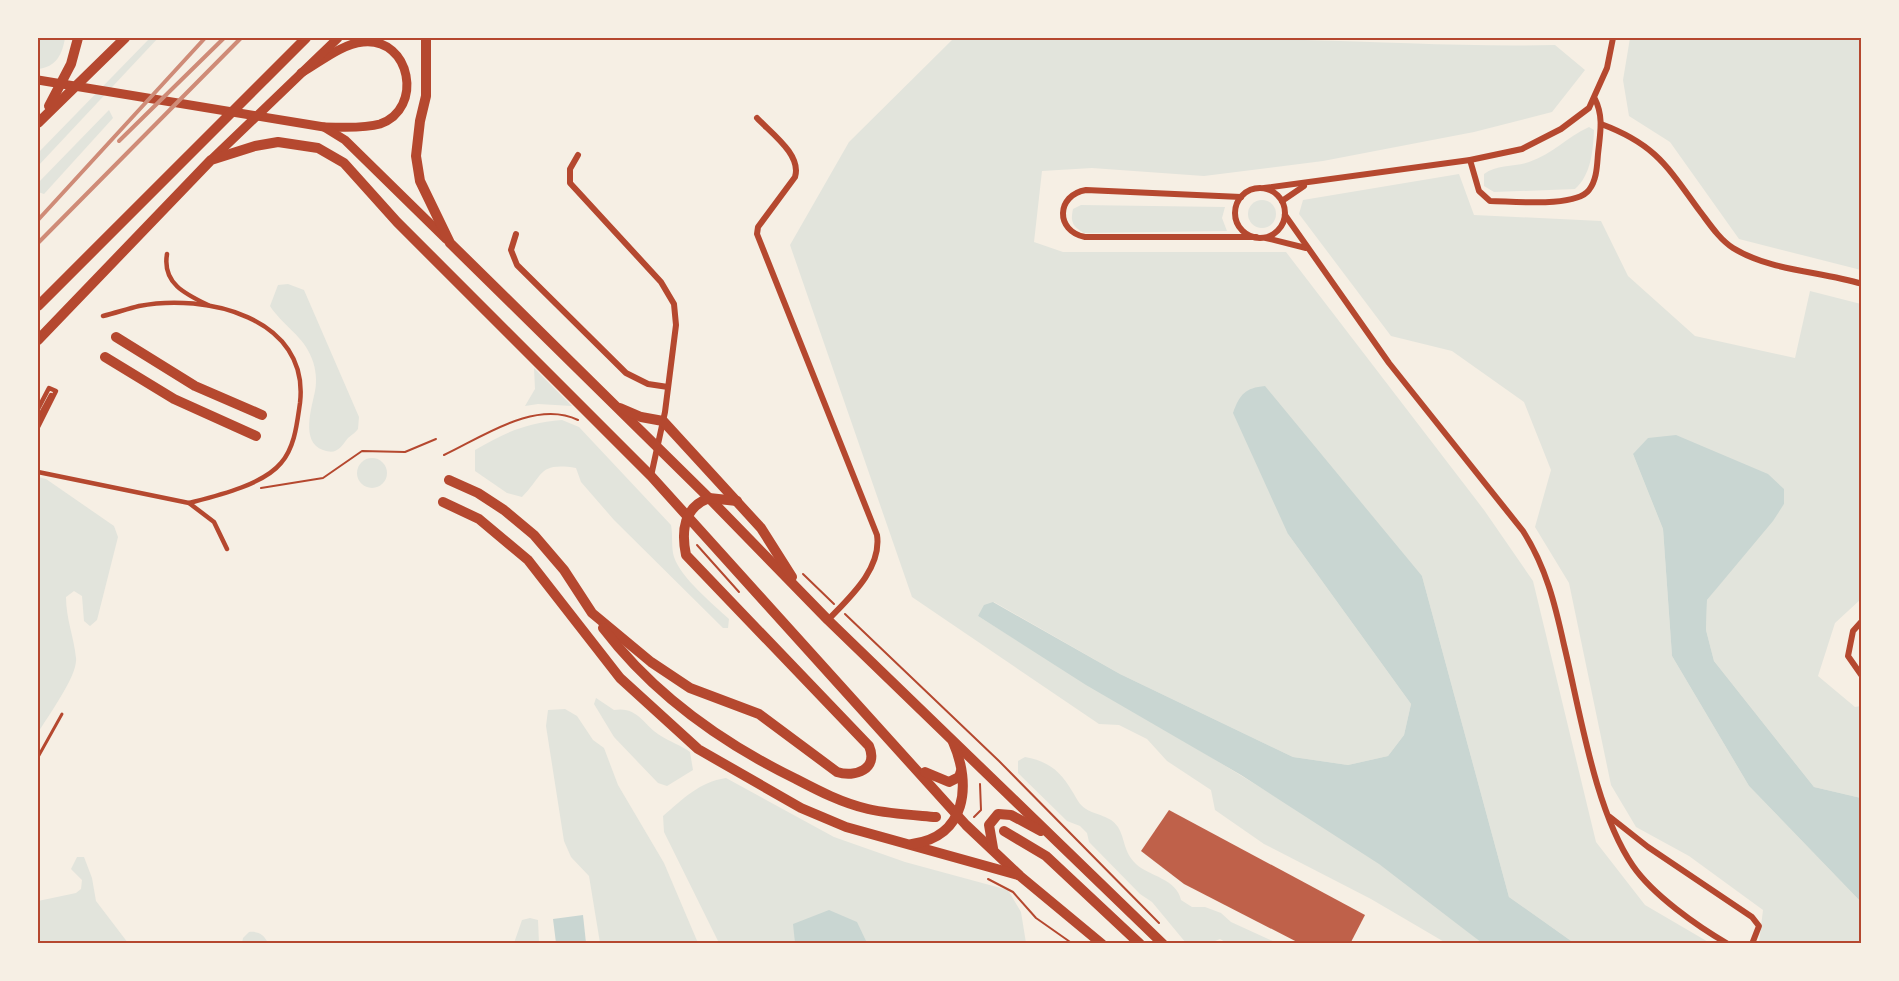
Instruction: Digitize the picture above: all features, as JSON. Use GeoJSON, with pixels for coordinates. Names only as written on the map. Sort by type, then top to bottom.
{"type":"FeatureCollection","features":[{"type":"Feature","properties":{"kind":"main road"},"geometry":{"type":"LineString","coordinates":[[41,119],[71,64],[78,38]]}},
{"type":"Feature","properties":{"kind":"main road"},"geometry":{"type":"LineString","coordinates":[[41,119],[125,38]]}},
{"type":"Feature","properties":{"kind":"main road"},"geometry":{"type":"LineString","coordinates":[[38,306],[306,38]]}},
{"type":"Feature","properties":{"kind":"main road"},"geometry":{"type":"LineString","coordinates":[[38,340],[212,160],[338,38]]}},
{"type":"Feature","properties":{"kind":"main road"},"geometry":{"type":"LineString","coordinates":[[426,38],[427,85],[416,156],[420,181],[450,243]]}},
{"type":"Feature","properties":{"kind":"main road"},"geometry":{"type":"LineString","coordinates":[[38,80],[324,127],[380,124],[390,118],[404,99],[407,88],[404,65],[397,54],[384,45],[363,42],[349,45],[301,73]]}},
{"type":"Feature","properties":{"kind":"main road"},"geometry":{"type":"LineString","coordinates":[[324,127],[345,140],[709,498],[828,620],[1163,944]]}},
{"type":"Feature","properties":{"kind":"main road"},"geometry":{"type":"LineString","coordinates":[[212,160],[255,146],[278,142],[318,148],[344,163],[397,222],[651,476],[917,768],[966,825],[1020,876],[1102,944]]}},
{"type":"Feature","properties":{"kind":"main road"},"geometry":{"type":"LineString","coordinates":[[116,337],[195,386],[262,415]]}},
{"type":"Feature","properties":{"kind":"main road"},"geometry":{"type":"LineString","coordinates":[[105,357],[174,399],[256,436]]}},
{"type":"Feature","properties":{"kind":"main road"},"geometry":{"type":"LineString","coordinates":[[613,404],[641,417],[663,422],[761,528],[804,595]]}},
{"type":"Feature","properties":{"kind":"main road"},"geometry":{"type":"LineString","coordinates":[[449,480],[478,493],[504,510],[534,536],[564,570],[592,613],[642,675],[671,702],[745,752],[832,797],[866,809],[899,815],[936,817]]}},
{"type":"Feature","properties":{"kind":"main road"},"geometry":{"type":"LineString","coordinates":[[592,613],[651,662],[690,688],[759,714],[777,725],[829,767],[845,775],[861,773],[866,769],[872,754],[869,746],[686,555],[683,528],[696,505],[709,498],[736,501]]}},
{"type":"Feature","properties":{"kind":"main road"},"geometry":{"type":"LineString","coordinates":[[443,502],[479,519],[528,560],[620,678],[698,749],[801,808],[846,827],[1020,876]]}},
{"type":"Feature","properties":{"kind":"main road"},"geometry":{"type":"LineString","coordinates":[[906,845],[938,836],[955,823],[962,791],[960,771],[952,740]]}},
{"type":"Feature","properties":{"kind":"main road"},"geometry":{"type":"LineString","coordinates":[[917,768],[937,779],[949,782],[959,777],[960,771]]}},
{"type":"Feature","properties":{"kind":"main road"},"geometry":{"type":"LineString","coordinates":[[994,851],[989,825],[998,813],[1017,817],[1057,840]]}},
{"type":"Feature","properties":{"kind":"main road"},"geometry":{"type":"LineString","coordinates":[[1004,831],[1046,856],[1140,944]]}},
{"type":"Feature","properties":{"kind":"street"},"geometry":{"type":"LineString","coordinates":[[1257,237],[1243,231],[1235,211],[1241,197],[1248,191],[1470,159],[1522,149],[1572,123],[1595,99],[1607,68],[1613,38]]}},
{"type":"Feature","properties":{"kind":"street"},"geometry":{"type":"LineString","coordinates":[[1470,159],[1479,191],[1490,201],[1573,199],[1583,196],[1593,183],[1601,124],[1595,99]]}},
{"type":"Feature","properties":{"kind":"street"},"geometry":{"type":"LineString","coordinates":[[757,118],[792,156],[797,170],[795,177],[758,226],[756,234],[877,536],[876,558],[866,576],[828,620]]}},
{"type":"Feature","properties":{"kind":"street"},"geometry":{"type":"LineString","coordinates":[[1601,124],[1624,133],[1656,153],[1710,225],[1731,247],[1776,264],[1862,284]]}},
{"type":"Feature","properties":{"kind":"street"},"geometry":{"type":"LineString","coordinates":[[578,155],[570,169],[570,183],[661,282],[674,304],[676,325],[668,387],[651,476]]}},
{"type":"Feature","properties":{"kind":"street"},"geometry":{"type":"LineString","coordinates":[[1282,201],[1295,190],[1313,183]]}},
{"type":"Feature","properties":{"kind":"street"},"geometry":{"type":"LineString","coordinates":[[1264,188],[1271,190],[1282,201],[1285,215],[1306,248],[1389,363],[1523,531],[1539,556],[1557,614],[1599,793],[1633,866],[1648,884],[1728,944]]}},
{"type":"Feature","properties":{"kind":"street"},"geometry":{"type":"LineString","coordinates":[[1241,197],[1086,190],[1072,194],[1065,202],[1062,214],[1063,222],[1071,232],[1085,237],[1265,237],[1306,248]]}},
{"type":"Feature","properties":{"kind":"street"},"geometry":{"type":"LineString","coordinates":[[1265,237],[1280,229],[1285,215]]}},
{"type":"Feature","properties":{"kind":"street"},"geometry":{"type":"LineString","coordinates":[[516,234],[511,250],[517,265],[626,373],[648,384],[668,387]]}},
{"type":"Feature","properties":{"kind":"street"},"geometry":{"type":"LineString","coordinates":[[167,254],[165,264],[174,285],[210,306]]}},
{"type":"Feature","properties":{"kind":"street"},"geometry":{"type":"LineString","coordinates":[[103,316],[140,306],[173,304],[210,306],[251,317],[275,332],[291,350],[301,392],[297,427],[281,464],[263,476],[223,494],[189,503]]}},
{"type":"Feature","properties":{"kind":"street"},"geometry":{"type":"LineString","coordinates":[[38,409],[49,388],[56,391],[38,427]]}},
{"type":"Feature","properties":{"kind":"street"},"geometry":{"type":"LineString","coordinates":[[38,419],[51,395]]}},
{"type":"Feature","properties":{"kind":"street"},"geometry":{"type":"LineString","coordinates":[[38,472],[189,503],[214,522],[226,549]]}},
{"type":"Feature","properties":{"kind":"street"},"geometry":{"type":"LineString","coordinates":[[1862,621],[1853,631],[1848,656],[1862,676]]}},
{"type":"Feature","properties":{"kind":"street"},"geometry":{"type":"LineString","coordinates":[[1610,817],[1648,847],[1752,917],[1759,926],[1752,944]]}},
{"type":"Feature","properties":{"kind":"lane"},"geometry":{"type":"LineString","coordinates":[[38,757],[62,714]]}},
{"type":"Feature","properties":{"kind":"path"},"geometry":{"type":"LineString","coordinates":[[444,455],[515,422],[534,416],[552,413],[570,416],[585,423]]}},
{"type":"Feature","properties":{"kind":"path"},"geometry":{"type":"LineString","coordinates":[[256,489],[323,478],[362,451],[405,452],[436,439]]}},
{"type":"Feature","properties":{"kind":"path"},"geometry":{"type":"LineString","coordinates":[[801,572],[999,760],[1164,929]]}},
{"type":"Feature","properties":{"kind":"path"},"geometry":{"type":"LineString","coordinates":[[966,825],[981,810],[979,787],[999,760]]}},
{"type":"Feature","properties":{"kind":"shaded area"},"geometry":{"type":"Polygon","coordinates":[[[38,38],[65,38],[62,50],[54,63],[38,69],[38,38]]]}},
{"type":"Feature","properties":{"kind":"shaded area"},"geometry":{"type":"Polygon","coordinates":[[[150,38],[158,38],[38,166],[38,153],[150,38]]]}},
{"type":"Feature","properties":{"kind":"shaded area"},"geometry":{"type":"Polygon","coordinates":[[[954,38],[1216,38],[1461,45],[1555,45],[1585,70],[1552,112],[1474,132],[1323,161],[1204,176],[1092,168],[1042,171],[1034,242],[1063,252],[1286,252],[1484,510],[1533,581],[1596,842],[1645,905],[1710,943],[1574,943],[1509,897],[1422,576],[1288,534],[1411,704],[1404,735],[1388,756],[1348,765],[1293,757],[1120,674],[994,602],[978,616],[1328,830],[1377,862],[1482,943],[1446,943],[1371,899],[1264,844],[1215,810],[1211,790],[1167,761],[1147,739],[1119,725],[1099,724],[912,597],[790,245],[849,142],[954,38]]]}},
{"type":"Feature","properties":{"kind":"shaded area"},"geometry":{"type":"Polygon","coordinates":[[[1630,38],[1861,38],[1861,270],[1739,239],[1670,142],[1629,116],[1623,80],[1630,38]]]}},
{"type":"Feature","properties":{"kind":"shaded area"},"geometry":{"type":"Polygon","coordinates":[[[109,110],[113,118],[44,194],[38,192],[38,183],[109,110]]]}},
{"type":"Feature","properties":{"kind":"shaded area"},"geometry":{"type":"Polygon","coordinates":[[[1589,127],[1594,130],[1590,162],[1585,177],[1575,189],[1494,192],[1484,186],[1484,174],[1489,171],[1538,159],[1589,127]]]}},
{"type":"Feature","properties":{"kind":"shaded area"},"geometry":{"type":"Polygon","coordinates":[[[1459,174],[1474,215],[1601,221],[1628,276],[1695,336],[1795,358],[1810,291],[1861,304],[1861,599],[1835,623],[1818,676],[1855,707],[1861,706],[1861,798],[1814,787],[1714,661],[1706,630],[1707,600],[1784,504],[1633,454],[1663,529],[1672,656],[1749,786],[1861,902],[1861,943],[1759,943],[1763,910],[1689,856],[1636,827],[1611,785],[1569,583],[1535,527],[1551,470],[1524,402],[1452,351],[1391,336],[1299,214],[1303,200],[1459,174]]]}},
{"type":"Feature","properties":{"kind":"shaded area"},"geometry":{"type":"Polygon","coordinates":[[[1262,200],[1272,204],[1276,214],[1272,224],[1262,228],[1252,224],[1248,214],[1252,204],[1262,200]]]}},
{"type":"Feature","properties":{"kind":"shaded area"},"geometry":{"type":"Polygon","coordinates":[[[1081,205],[1225,207],[1222,218],[1227,231],[1084,233],[1077,229],[1072,221],[1073,209],[1081,205]]]}},
{"type":"Feature","properties":{"kind":"shaded area"},"geometry":{"type":"Polygon","coordinates":[[[288,284],[304,290],[359,417],[358,429],[340,448],[332,452],[316,446],[310,432],[310,415],[316,379],[312,359],[299,337],[270,306],[278,285],[288,284]]]}},
{"type":"Feature","properties":{"kind":"shaded area"},"geometry":{"type":"Polygon","coordinates":[[[534,368],[572,406],[538,404],[525,406],[535,389],[534,368]]]}},
{"type":"Feature","properties":{"kind":"shaded area"},"geometry":{"type":"Polygon","coordinates":[[[1265,386],[1422,576],[1509,897],[1574,943],[1482,943],[1379,864],[1241,775],[1086,685],[978,616],[984,605],[993,602],[1120,674],[1293,757],[1348,765],[1388,756],[1404,735],[1411,704],[1288,534],[1233,413],[1244,393],[1253,388],[1265,386]]]}},
{"type":"Feature","properties":{"kind":"shaded area"},"geometry":{"type":"Polygon","coordinates":[[[562,420],[579,427],[671,525],[673,553],[678,565],[698,590],[729,619],[728,628],[723,628],[614,520],[581,482],[576,468],[548,469],[522,497],[507,493],[475,471],[475,450],[517,429],[562,420]]]}},
{"type":"Feature","properties":{"kind":"shaded area"},"geometry":{"type":"Polygon","coordinates":[[[1676,435],[1768,474],[1784,489],[1784,504],[1773,521],[1707,600],[1706,630],[1714,661],[1814,787],[1861,798],[1861,902],[1749,786],[1672,656],[1663,529],[1633,454],[1648,438],[1676,435]]]}},
{"type":"Feature","properties":{"kind":"shaded area"},"geometry":{"type":"Polygon","coordinates":[[[372,458],[383,462],[387,473],[383,484],[372,488],[361,484],[357,473],[361,462],[372,458]]]}},
{"type":"Feature","properties":{"kind":"shaded area"},"geometry":{"type":"Polygon","coordinates":[[[38,477],[46,479],[114,526],[118,537],[97,620],[90,626],[84,621],[82,596],[74,591],[66,597],[75,650],[75,666],[61,696],[38,733],[38,477]]]}},
{"type":"Feature","properties":{"kind":"shaded area"},"geometry":{"type":"Polygon","coordinates":[[[596,698],[614,710],[629,711],[635,714],[655,732],[690,752],[693,770],[667,786],[658,783],[614,737],[594,704],[596,698]]]}},
{"type":"Feature","properties":{"kind":"shaded area"},"geometry":{"type":"Polygon","coordinates":[[[565,709],[577,716],[593,740],[604,748],[618,785],[664,863],[698,943],[600,943],[589,876],[571,857],[564,841],[546,726],[548,710],[565,709]]]}},
{"type":"Feature","properties":{"kind":"shaded area"},"geometry":{"type":"Polygon","coordinates":[[[1025,757],[1040,761],[1052,768],[1063,777],[1084,807],[1115,823],[1136,864],[1174,887],[1181,900],[1192,907],[1205,907],[1221,913],[1231,922],[1277,943],[1227,943],[1220,939],[1210,943],[1186,943],[1152,902],[1140,894],[1089,842],[1087,833],[1080,826],[1067,821],[1018,773],[1018,761],[1025,757]]]}},
{"type":"Feature","properties":{"kind":"shaded area"},"geometry":{"type":"Polygon","coordinates":[[[726,778],[834,837],[905,862],[1008,890],[1021,912],[1026,943],[719,943],[664,832],[663,816],[699,787],[726,778]]]}},
{"type":"Feature","properties":{"kind":"shaded area"},"geometry":{"type":"Polygon","coordinates":[[[77,857],[84,857],[92,878],[96,901],[128,943],[38,943],[38,901],[76,893],[81,889],[82,880],[71,869],[77,857]]]}},
{"type":"Feature","properties":{"kind":"shaded area"},"geometry":{"type":"Polygon","coordinates":[[[829,910],[857,922],[867,943],[795,943],[793,924],[829,910]]]}},
{"type":"Feature","properties":{"kind":"shaded area"},"geometry":{"type":"Polygon","coordinates":[[[583,915],[586,943],[556,943],[553,919],[583,915]]]}},
{"type":"Feature","properties":{"kind":"shaded area"},"geometry":{"type":"Polygon","coordinates":[[[530,918],[538,920],[539,943],[514,943],[522,920],[530,918]]]}},
{"type":"Feature","properties":{"kind":"shaded area"},"geometry":{"type":"Polygon","coordinates":[[[249,932],[261,934],[268,943],[242,943],[243,938],[249,932]]]}},
{"type":"Feature","properties":{"kind":"building"},"geometry":{"type":"Polygon","coordinates":[[[1169,810],[1365,915],[1350,944],[1301,944],[1184,884],[1141,851],[1169,810]]]}},
{"type":"Feature","properties":{"kind":"railway"},"geometry":{"type":"LineString","coordinates":[[38,220],[205,38]]}},
{"type":"Feature","properties":{"kind":"railway"},"geometry":{"type":"LineString","coordinates":[[119,141],[224,38]]}},
{"type":"Feature","properties":{"kind":"railway"},"geometry":{"type":"LineString","coordinates":[[38,243],[241,38]]}}]}
